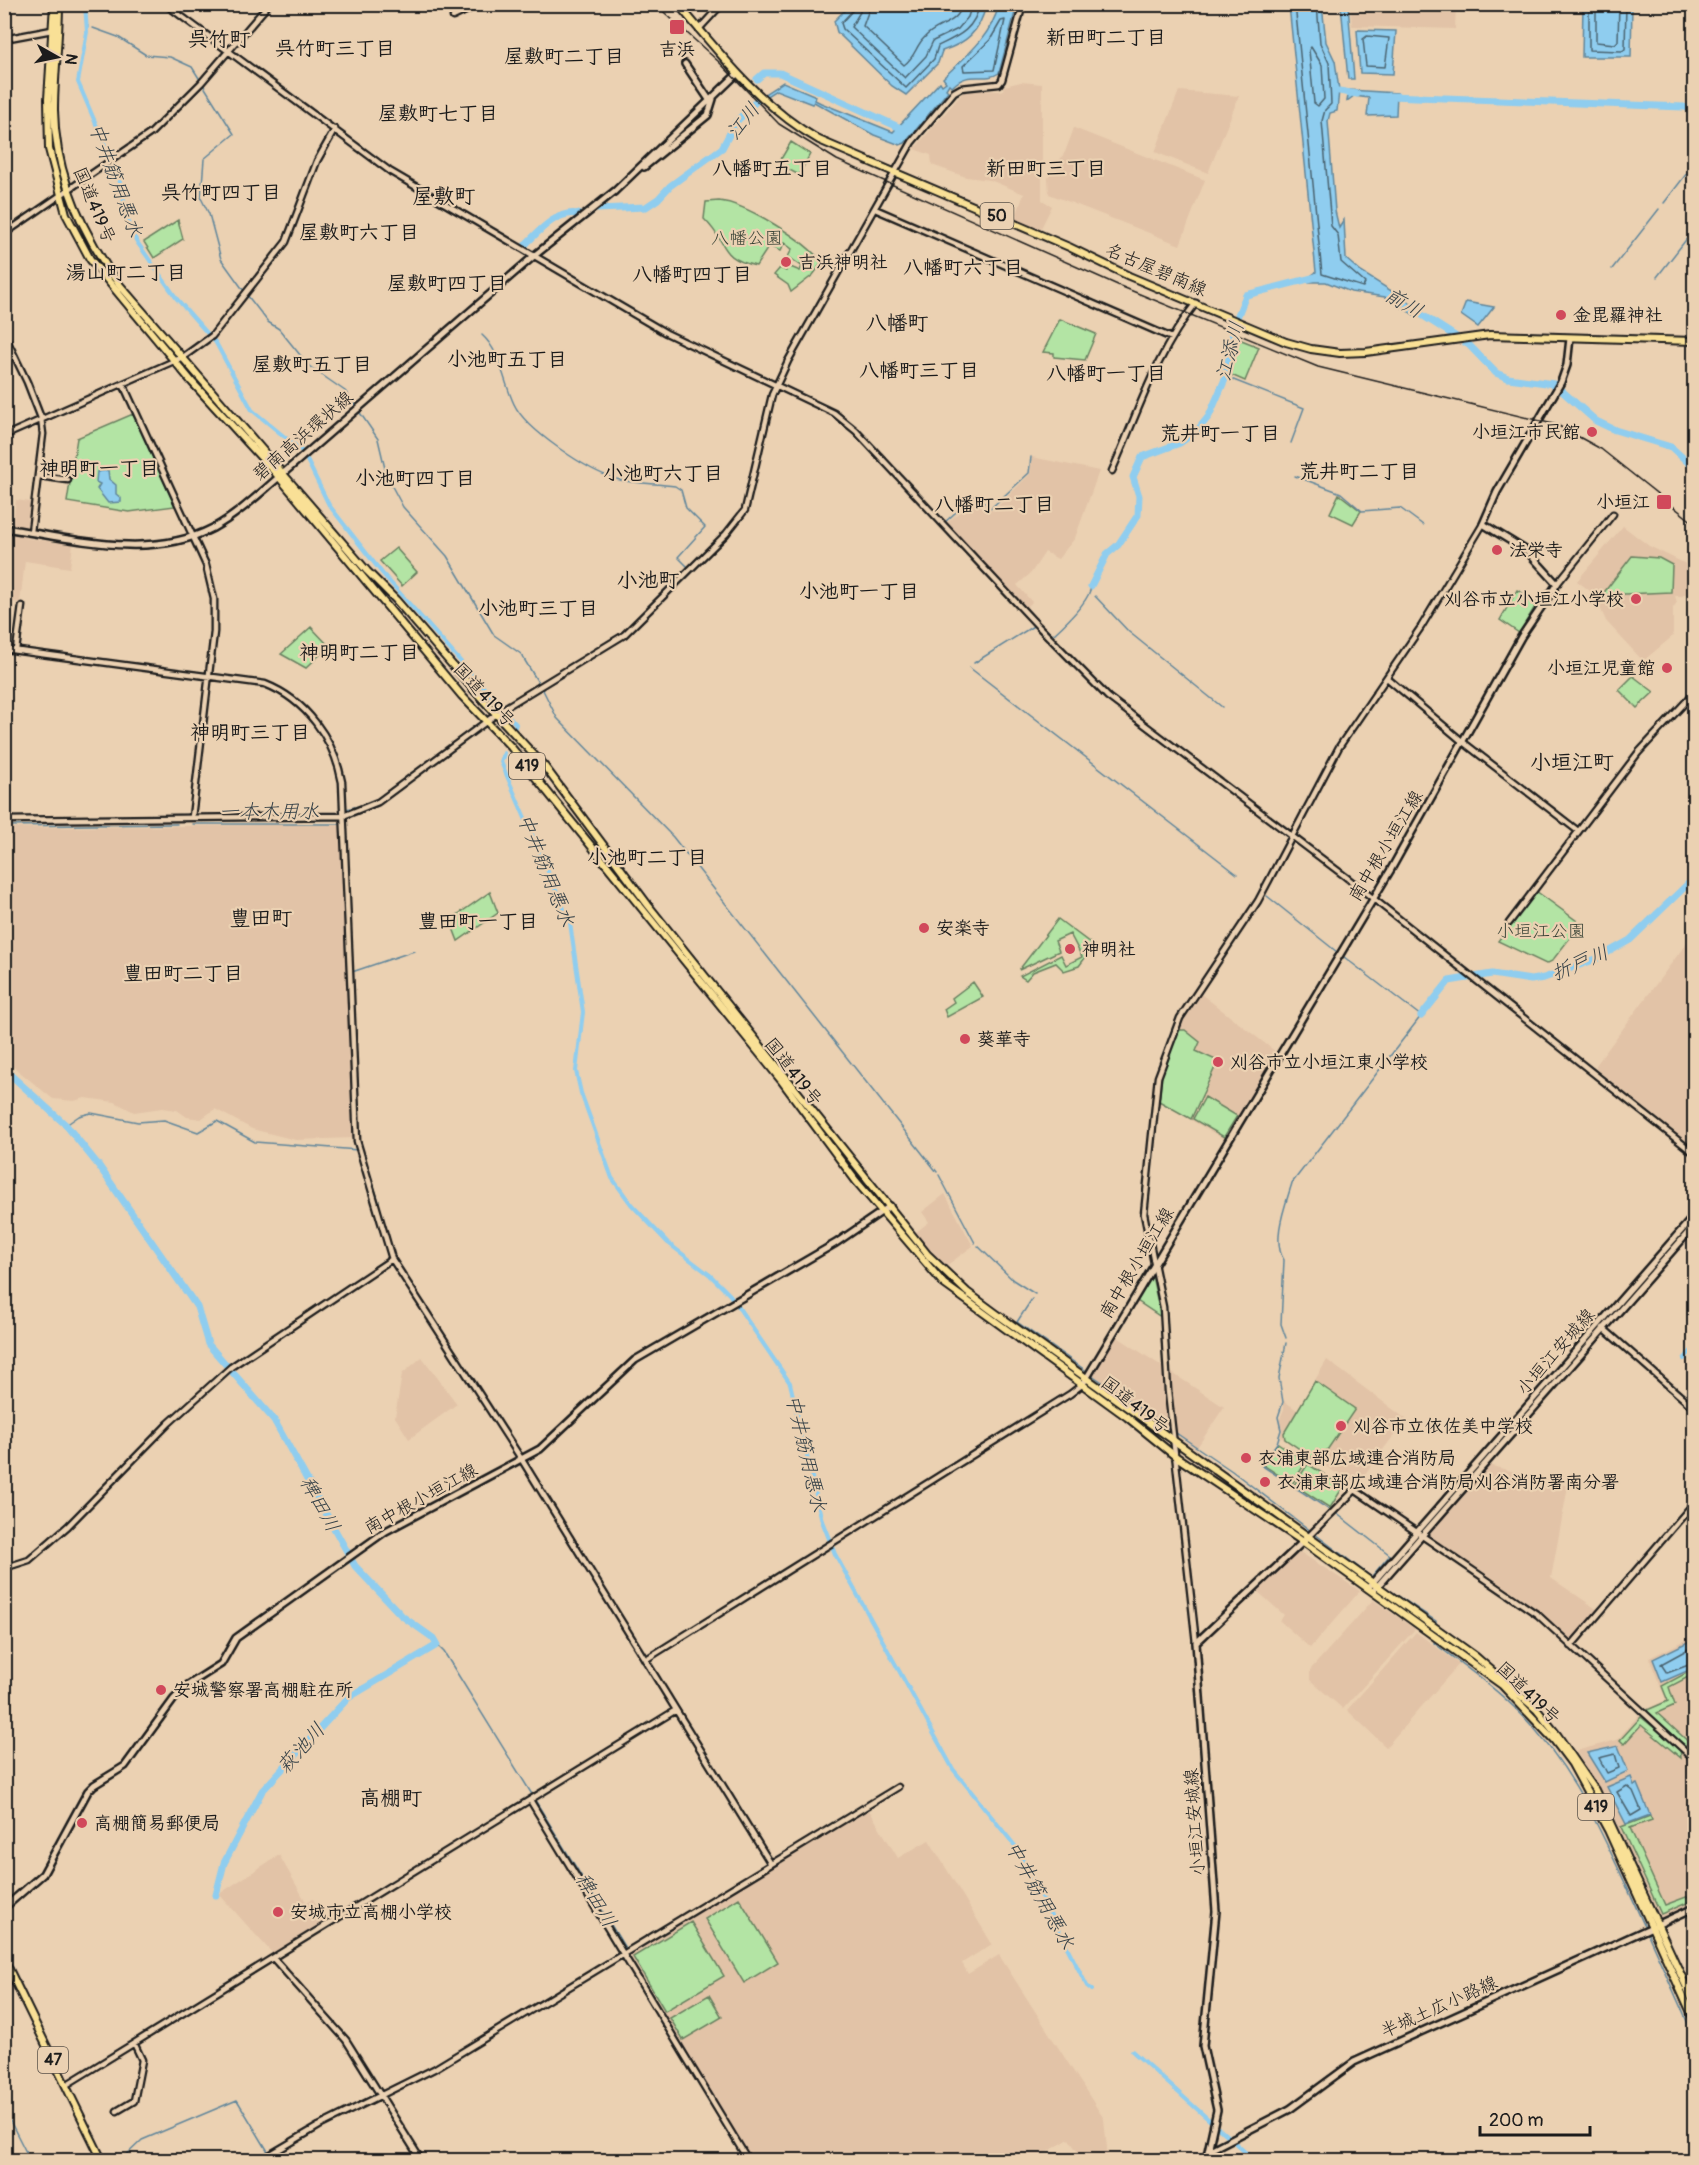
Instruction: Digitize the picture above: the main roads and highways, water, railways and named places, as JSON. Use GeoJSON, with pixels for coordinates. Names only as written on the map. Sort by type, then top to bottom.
{"type":"FeatureCollection","features":[{"type":"Feature","properties":{"kind":"main road","name":"国道419号"},"geometry":{"type":"LineString","coordinates":[[54,4],[48,132],[52,165],[60,197],[90,259],[175,361],[367,572],[396,600],[545,767],[648,905],[928,1255],[967,1292],[1085,1381],[1175,1456],[1305,1539]]}},
{"type":"Feature","properties":{"kind":"main road","name":"国道419号"},"geometry":{"type":"LineString","coordinates":[[59,4],[55,130],[68,190],[86,232],[114,278],[281,475],[382,604],[462,696],[517,753],[781,1080],[856,1180],[944,1284],[1006,1331],[1173,1438],[1305,1539],[1505,1681],[1537,1710],[1595,1790],[1651,1927],[1695,2020]]}},
{"type":"Feature","properties":{"kind":"main road","name":"名古屋碧南線"},"geometry":{"type":"LineString","coordinates":[[678,4],[737,74],[766,104],[795,126],[819,140],[1069,247],[1129,276],[1297,346],[1340,353],[1513,335],[1695,341]]}},
{"type":"Feature","properties":{"kind":"main road"},"geometry":{"type":"LineString","coordinates":[[685,64],[712,99]]}},
{"type":"Feature","properties":{"kind":"main road","name":"碧南高浜環状線"},"geometry":{"type":"LineString","coordinates":[[4,528],[134,546],[170,543],[212,528],[235,513],[281,475],[535,255],[627,180],[737,74]]}},
{"type":"Feature","properties":{"kind":"main road","name":"南中根小垣江線"},"geometry":{"type":"LineString","coordinates":[[1085,1381],[1373,899],[1521,637],[1557,584],[1527,551],[1483,524],[1497,492],[1561,382],[1567,365],[1570,338]]}},
{"type":"Feature","properties":{"kind":"main road","name":"南中根小垣江線"},"geometry":{"type":"LineString","coordinates":[[4,1908],[43,1874],[88,1791],[125,1766],[174,1699],[188,1685],[221,1664],[236,1638],[386,1531],[522,1460],[551,1440],[589,1400],[635,1360],[836,1243],[890,1206]]}},
{"type":"Feature","properties":{"kind":"main road","name":"小垣江安城線"},"geometry":{"type":"LineString","coordinates":[[1420,1534],[1695,1216]]}},
{"type":"Feature","properties":{"kind":"main road","name":"小垣江安城線"},"geometry":{"type":"LineString","coordinates":[[1373,1587],[1695,1226]]}},
{"type":"Feature","properties":{"kind":"main road","name":"小垣江安城線"},"geometry":{"type":"LineString","coordinates":[[1206,2160],[1217,2110],[1203,2046],[1216,1911],[1196,1643],[1305,1539]]}},
{"type":"Feature","properties":{"kind":"main road","name":"半城土広小路線"},"geometry":{"type":"LineString","coordinates":[[1207,2151],[1290,2109],[1354,2062],[1695,1908]]}},
{"type":"Feature","properties":{"kind":"main road","name":"国道419号"},"geometry":{"type":"LineString","coordinates":[[1651,1927],[1695,2003]]}},
{"type":"Feature","properties":{"kind":"main road","name":"47"},"geometry":{"type":"LineString","coordinates":[[4,1959],[102,2160]]}},
{"type":"Feature","properties":{"kind":"water"},"geometry":{"type":"Polygon","coordinates":[[[850,5],[986,5],[980,22],[971,35],[942,51],[938,63],[906,95],[892,86],[837,32],[834,21],[850,5]]]}},
{"type":"Feature","properties":{"kind":"water"},"geometry":{"type":"Polygon","coordinates":[[[999,5],[1017,5],[999,73],[988,77],[970,77],[952,87],[949,84],[946,89],[948,91],[905,143],[900,145],[874,135],[814,102],[812,104],[776,90],[754,104],[752,102],[783,82],[816,96],[815,100],[821,103],[893,132],[940,82],[942,85],[946,82],[943,78],[984,37],[999,5]]]}},
{"type":"Feature","properties":{"kind":"water"},"geometry":{"type":"Polygon","coordinates":[[[1289,5],[1322,5],[1326,42],[1335,61],[1339,90],[1337,111],[1330,113],[1328,121],[1335,211],[1339,228],[1344,220],[1346,259],[1361,272],[1420,309],[1416,316],[1385,297],[1351,292],[1326,282],[1309,282],[1308,278],[1316,272],[1289,5]]]}},
{"type":"Feature","properties":{"kind":"water"},"geometry":{"type":"Polygon","coordinates":[[[1341,5],[1348,5],[1354,79],[1348,79],[1341,5]]]}},
{"type":"Feature","properties":{"kind":"water"},"geometry":{"type":"Polygon","coordinates":[[[1583,5],[1632,5],[1631,57],[1582,57],[1583,5]]]}},
{"type":"Feature","properties":{"kind":"water"},"geometry":{"type":"Polygon","coordinates":[[[1357,30],[1396,31],[1393,74],[1360,73],[1357,30]]]}},
{"type":"Feature","properties":{"kind":"water"},"geometry":{"type":"Polygon","coordinates":[[[1349,90],[1397,93],[1396,115],[1367,116],[1369,98],[1354,96],[1347,101],[1349,90]]]}},
{"type":"Feature","properties":{"kind":"water"},"geometry":{"type":"Polygon","coordinates":[[[1466,302],[1494,307],[1478,327],[1461,315],[1466,302]]]}},
{"type":"Feature","properties":{"kind":"water"},"geometry":{"type":"Polygon","coordinates":[[[108,470],[109,479],[116,485],[116,494],[121,498],[121,502],[108,503],[97,489],[100,484],[96,482],[97,472],[108,470]]]}},
{"type":"Feature","properties":{"kind":"water"},"geometry":{"type":"Polygon","coordinates":[[[1694,1639],[1694,1668],[1662,1682],[1653,1659],[1694,1639]]]}},
{"type":"Feature","properties":{"kind":"water"},"geometry":{"type":"Polygon","coordinates":[[[1618,1746],[1628,1771],[1605,1782],[1587,1753],[1618,1746]]]}},
{"type":"Feature","properties":{"kind":"water"},"geometry":{"type":"Polygon","coordinates":[[[1631,1777],[1634,1785],[1637,1784],[1650,1815],[1626,1824],[1607,1787],[1631,1777]]]}},
{"type":"Feature","properties":{"kind":"waterway","name":"中井筋用悪水"},"geometry":{"type":"LineString","coordinates":[[85,4],[87,32],[78,82],[119,178],[130,228],[137,242],[177,299],[216,343],[252,410],[303,452],[329,505],[382,573],[516,724],[515,727]]}},
{"type":"Feature","properties":{"kind":"waterway"},"geometry":{"type":"LineString","coordinates":[[93,28],[118,37],[146,55],[170,57],[192,67],[234,134],[204,159],[201,198],[209,214],[221,259],[244,291]]}},
{"type":"Feature","properties":{"kind":"waterway"},"geometry":{"type":"LineString","coordinates":[[757,79],[764,73],[780,73],[905,130]]}},
{"type":"Feature","properties":{"kind":"waterway"},"geometry":{"type":"LineString","coordinates":[[1339,91],[1357,94]]}},
{"type":"Feature","properties":{"kind":"waterway"},"geometry":{"type":"LineString","coordinates":[[1389,96],[1684,107],[1694,110]]}},
{"type":"Feature","properties":{"kind":"waterway","name":"江川"},"geometry":{"type":"LineString","coordinates":[[597,209],[646,207],[658,199],[670,186],[722,148],[736,122],[760,97]]}},
{"type":"Feature","properties":{"kind":"waterway"},"geometry":{"type":"LineString","coordinates":[[1664,203],[1694,164]]}},
{"type":"Feature","properties":{"kind":"waterway"},"geometry":{"type":"LineString","coordinates":[[1612,269],[1659,209]]}},
{"type":"Feature","properties":{"kind":"waterway","name":"江川"},"geometry":{"type":"LineString","coordinates":[[526,244],[556,218],[578,214]]}},
{"type":"Feature","properties":{"kind":"waterway"},"geometry":{"type":"LineString","coordinates":[[1657,277],[1692,232]]}},
{"type":"Feature","properties":{"kind":"waterway","name":"江添川"},"geometry":{"type":"LineString","coordinates":[[1091,586],[1107,554],[1118,545],[1138,515],[1139,496],[1133,477],[1142,457],[1180,443],[1197,431],[1209,416],[1226,377],[1234,325],[1246,295],[1316,277]]}},
{"type":"Feature","properties":{"kind":"waterway"},"geometry":{"type":"LineString","coordinates":[[1691,298],[1694,293]]}},
{"type":"Feature","properties":{"kind":"waterway"},"geometry":{"type":"LineString","coordinates":[[247,295],[268,322],[279,329],[309,366],[345,391],[378,439],[387,477],[403,507],[447,556],[494,635],[521,654],[539,684]]}},
{"type":"Feature","properties":{"kind":"waterway","name":"前川"},"geometry":{"type":"LineString","coordinates":[[1411,308],[1469,345],[1496,373],[1508,378],[1554,384],[1596,421],[1615,430],[1671,447],[1694,468]]}},
{"type":"Feature","properties":{"kind":"waterway"},"geometry":{"type":"LineString","coordinates":[[482,335],[498,358],[514,404],[531,426],[544,437],[575,459],[604,475],[623,481],[675,486],[681,490],[686,508],[705,527],[678,557],[689,568]]}},
{"type":"Feature","properties":{"kind":"waterway"},"geometry":{"type":"LineString","coordinates":[[1226,377],[1304,408],[1291,443]]}},
{"type":"Feature","properties":{"kind":"waterway"},"geometry":{"type":"LineString","coordinates":[[945,522],[975,495],[991,508],[1029,473],[1031,457]]}},
{"type":"Feature","properties":{"kind":"waterway"},"geometry":{"type":"LineString","coordinates":[[1295,476],[1341,493],[1362,511],[1400,508],[1423,525]]}},
{"type":"Feature","properties":{"kind":"waterway"},"geometry":{"type":"LineString","coordinates":[[1039,623],[1053,635],[1081,605],[1090,592],[1091,586]]}},
{"type":"Feature","properties":{"kind":"waterway"},"geometry":{"type":"LineString","coordinates":[[1095,596],[1129,632],[1222,707]]}},
{"type":"Feature","properties":{"kind":"waterway"},"geometry":{"type":"LineString","coordinates":[[974,663],[1035,625]]}},
{"type":"Feature","properties":{"kind":"waterway"},"geometry":{"type":"LineString","coordinates":[[970,668],[1237,874]]}},
{"type":"Feature","properties":{"kind":"waterway"},"geometry":{"type":"LineString","coordinates":[[542,688],[557,718],[673,837],[937,1172]]}},
{"type":"Feature","properties":{"kind":"waterway"},"geometry":{"type":"LineString","coordinates":[[290,694],[318,720],[337,753],[344,778]]}},
{"type":"Feature","properties":{"kind":"waterway","name":"中井筋用悪水"},"geometry":{"type":"LineString","coordinates":[[504,753],[501,762],[570,923],[583,1012],[576,1071],[581,1093],[612,1178],[631,1204],[668,1243],[710,1275],[730,1295],[790,1383],[822,1521],[835,1554],[953,1769],[1016,1847],[1087,1986],[1092,1990]]}},
{"type":"Feature","properties":{"kind":"waterway"},"geometry":{"type":"LineString","coordinates":[[345,784],[346,809],[363,805]]}},
{"type":"Feature","properties":{"kind":"waterway","name":"一本木用水"},"geometry":{"type":"LineString","coordinates":[[4,826],[177,824]]}},
{"type":"Feature","properties":{"kind":"waterway","name":"一本木用水"},"geometry":{"type":"LineString","coordinates":[[193,824],[341,824],[347,971]]}},
{"type":"Feature","properties":{"kind":"waterway","name":"折戸川"},"geometry":{"type":"LineString","coordinates":[[1421,1016],[1449,981],[1492,974],[1531,980],[1544,978],[1596,959],[1630,940],[1694,878]]}},
{"type":"Feature","properties":{"kind":"waterway"},"geometry":{"type":"LineString","coordinates":[[1267,896],[1337,952]]}},
{"type":"Feature","properties":{"kind":"waterway","name":"一本木用水"},"geometry":{"type":"LineString","coordinates":[[352,972],[414,951]]}},
{"type":"Feature","properties":{"kind":"waterway"},"geometry":{"type":"LineString","coordinates":[[1286,1338],[1281,1324],[1284,1260],[1280,1252],[1279,1232],[1292,1183],[1421,1016],[1344,957]]}},
{"type":"Feature","properties":{"kind":"waterway","name":"稗田川"},"geometry":{"type":"LineString","coordinates":[[4,1069],[66,1125],[99,1166],[197,1307],[208,1344],[274,1420],[355,1566],[402,1616],[433,1638],[437,1645],[348,1698],[262,1791],[224,1863],[216,1895]]}},
{"type":"Feature","properties":{"kind":"waterway"},"geometry":{"type":"LineString","coordinates":[[66,1125],[79,1116],[91,1113],[138,1122],[164,1120],[198,1132],[217,1121],[255,1142],[358,1150]]}},
{"type":"Feature","properties":{"kind":"waterway"},"geometry":{"type":"LineString","coordinates":[[363,1152],[379,1202]]}},
{"type":"Feature","properties":{"kind":"waterway"},"geometry":{"type":"LineString","coordinates":[[939,1175],[975,1243]]}},
{"type":"Feature","properties":{"kind":"waterway"},"geometry":{"type":"LineString","coordinates":[[978,1246],[1013,1280],[1035,1294]]}},
{"type":"Feature","properties":{"kind":"waterway"},"geometry":{"type":"LineString","coordinates":[[1032,1299],[1017,1322],[1088,1372]]}},
{"type":"Feature","properties":{"kind":"waterway"},"geometry":{"type":"LineString","coordinates":[[1286,1343],[1279,1378],[1283,1402],[1278,1417],[1281,1430],[1277,1443],[1261,1465],[1331,1511]]}},
{"type":"Feature","properties":{"kind":"waterway"},"geometry":{"type":"LineString","coordinates":[[1684,1359],[1694,1348]]}},
{"type":"Feature","properties":{"kind":"waterway"},"geometry":{"type":"LineString","coordinates":[[1092,1375],[1171,1430]]}},
{"type":"Feature","properties":{"kind":"waterway"},"geometry":{"type":"LineString","coordinates":[[1176,1433],[1232,1471],[1374,1579]]}},
{"type":"Feature","properties":{"kind":"waterway"},"geometry":{"type":"LineString","coordinates":[[1336,1513],[1390,1555],[1372,1576]]}},
{"type":"Feature","properties":{"kind":"waterway"},"geometry":{"type":"LineString","coordinates":[[1382,1585],[1436,1621],[1436,1625]]}},
{"type":"Feature","properties":{"kind":"waterway"},"geometry":{"type":"LineString","coordinates":[[1435,1639],[1434,1643],[1502,1696],[1543,1738],[1561,1763],[1592,1816],[1645,1927]]}},
{"type":"Feature","properties":{"kind":"waterway","name":"稗田川"},"geometry":{"type":"LineString","coordinates":[[437,1645],[444,1652],[533,1796]]}},
{"type":"Feature","properties":{"kind":"waterway","name":"稗田川"},"geometry":{"type":"LineString","coordinates":[[535,1800],[625,1948]]}},
{"type":"Feature","properties":{"kind":"waterway"},"geometry":{"type":"LineString","coordinates":[[1647,1932],[1694,2037]]}},
{"type":"Feature","properties":{"kind":"waterway","name":"稗田川"},"geometry":{"type":"LineString","coordinates":[[625,1961],[744,2160]]}},
{"type":"Feature","properties":{"kind":"waterway","name":"中井筋用悪水"},"geometry":{"type":"LineString","coordinates":[[1132,2051],[1254,2160]]}},
{"type":"Feature","properties":{"kind":"waterway"},"geometry":{"type":"LineString","coordinates":[[121,2160],[142,2140],[237,2100],[269,2153]]}},
{"type":"Feature","properties":{"kind":"waterway"},"geometry":{"type":"LineString","coordinates":[[4,2109],[30,2160]]}},
{"type":"Feature","properties":{"kind":"railway"},"geometry":{"type":"LineString","coordinates":[[655,4],[719,62],[779,124],[837,160],[1120,286],[1318,367],[1557,425],[1601,449],[1694,523]]}},
{"type":"Feature","properties":{"kind":"place","name":"吉浜"},"geometry":{"type":"Point","coordinates":[677,27]}},
{"type":"Feature","properties":{"kind":"place","name":"吉浜神明社"},"geometry":{"type":"Point","coordinates":[786,262]}},
{"type":"Feature","properties":{"kind":"place","name":"金毘羅神社"},"geometry":{"type":"Point","coordinates":[1561,315]}},
{"type":"Feature","properties":{"kind":"place","name":"小垣江市民館"},"geometry":{"type":"Point","coordinates":[1592,432]}},
{"type":"Feature","properties":{"kind":"place","name":"小垣江"},"geometry":{"type":"Point","coordinates":[1664,502]}},
{"type":"Feature","properties":{"kind":"place","name":"法栄寺"},"geometry":{"type":"Point","coordinates":[1497,550]}},
{"type":"Feature","properties":{"kind":"place","name":"刈谷市立小垣江小学校"},"geometry":{"type":"Point","coordinates":[1636,599]}},
{"type":"Feature","properties":{"kind":"place","name":"小垣江児童館"},"geometry":{"type":"Point","coordinates":[1667,668]}},
{"type":"Feature","properties":{"kind":"place","name":"安楽寺"},"geometry":{"type":"Point","coordinates":[924,928]}},
{"type":"Feature","properties":{"kind":"place","name":"神明社"},"geometry":{"type":"Point","coordinates":[1070,949]}},
{"type":"Feature","properties":{"kind":"place","name":"葵華寺"},"geometry":{"type":"Point","coordinates":[965,1039]}},
{"type":"Feature","properties":{"kind":"place","name":"刈谷市立小垣江東小学校"},"geometry":{"type":"Point","coordinates":[1218,1062]}},
{"type":"Feature","properties":{"kind":"place","name":"刈谷市立依佐美中学校"},"geometry":{"type":"Point","coordinates":[1341,1426]}},
{"type":"Feature","properties":{"kind":"place","name":"衣浦東部広域連合消防局"},"geometry":{"type":"Point","coordinates":[1246,1458]}},
{"type":"Feature","properties":{"kind":"place","name":"衣浦東部広域連合消防局刈谷消防署南分署"},"geometry":{"type":"Point","coordinates":[1265,1482]}},
{"type":"Feature","properties":{"kind":"place","name":"安城警察署高棚駐在所"},"geometry":{"type":"Point","coordinates":[161,1690]}},
{"type":"Feature","properties":{"kind":"place","name":"高棚簡易郵便局"},"geometry":{"type":"Point","coordinates":[82,1823]}},
{"type":"Feature","properties":{"kind":"place","name":"安城市立高棚小学校"},"geometry":{"type":"Point","coordinates":[278,1912]}},
{"type":"Feature","properties":{"kind":"district","name":"新田町二丁目"},"geometry":{"type":"Point","coordinates":[1106,37]}},
{"type":"Feature","properties":{"kind":"district","name":"呉竹町"},"geometry":{"type":"Point","coordinates":[219,39]}},
{"type":"Feature","properties":{"kind":"district","name":"呉竹町三丁目"},"geometry":{"type":"Point","coordinates":[335,48]}},
{"type":"Feature","properties":{"kind":"district","name":"屋敷町二丁目"},"geometry":{"type":"Point","coordinates":[564,56]}},
{"type":"Feature","properties":{"kind":"district","name":"屋敷町七丁目"},"geometry":{"type":"Point","coordinates":[438,113]}},
{"type":"Feature","properties":{"kind":"district","name":"八幡町五丁目"},"geometry":{"type":"Point","coordinates":[772,168]}},
{"type":"Feature","properties":{"kind":"district","name":"新田町三丁目"},"geometry":{"type":"Point","coordinates":[1046,168]}},
{"type":"Feature","properties":{"kind":"district","name":"呉竹町四丁目"},"geometry":{"type":"Point","coordinates":[221,192]}},
{"type":"Feature","properties":{"kind":"district","name":"屋敷町"},"geometry":{"type":"Point","coordinates":[444,196]}},
{"type":"Feature","properties":{"kind":"district","name":"屋敷町六丁目"},"geometry":{"type":"Point","coordinates":[359,232]}},
{"type":"Feature","properties":{"kind":"district","name":"八幡町六丁目"},"geometry":{"type":"Point","coordinates":[963,267]}},
{"type":"Feature","properties":{"kind":"district","name":"湯山町二丁目"},"geometry":{"type":"Point","coordinates":[126,272]}},
{"type":"Feature","properties":{"kind":"district","name":"八幡町四丁目"},"geometry":{"type":"Point","coordinates":[692,274]}},
{"type":"Feature","properties":{"kind":"district","name":"屋敷町四丁目"},"geometry":{"type":"Point","coordinates":[447,283]}},
{"type":"Feature","properties":{"kind":"district","name":"八幡町"},"geometry":{"type":"Point","coordinates":[897,323]}},
{"type":"Feature","properties":{"kind":"district","name":"小池町五丁目"},"geometry":{"type":"Point","coordinates":[507,359]}},
{"type":"Feature","properties":{"kind":"district","name":"屋敷町五丁目"},"geometry":{"type":"Point","coordinates":[312,364]}},
{"type":"Feature","properties":{"kind":"district","name":"八幡町三丁目"},"geometry":{"type":"Point","coordinates":[919,370]}},
{"type":"Feature","properties":{"kind":"district","name":"八幡町一丁目"},"geometry":{"type":"Point","coordinates":[1106,373]}},
{"type":"Feature","properties":{"kind":"district","name":"荒井町一丁目"},"geometry":{"type":"Point","coordinates":[1220,433]}},
{"type":"Feature","properties":{"kind":"district","name":"神明町一丁目"},"geometry":{"type":"Point","coordinates":[99,468]}},
{"type":"Feature","properties":{"kind":"district","name":"荒井町二丁目"},"geometry":{"type":"Point","coordinates":[1359,471]}},
{"type":"Feature","properties":{"kind":"district","name":"小池町六丁目"},"geometry":{"type":"Point","coordinates":[663,473]}},
{"type":"Feature","properties":{"kind":"district","name":"小池町四丁目"},"geometry":{"type":"Point","coordinates":[415,478]}},
{"type":"Feature","properties":{"kind":"district","name":"八幡町二丁目"},"geometry":{"type":"Point","coordinates":[994,504]}},
{"type":"Feature","properties":{"kind":"district","name":"小池町"},"geometry":{"type":"Point","coordinates":[648,580]}},
{"type":"Feature","properties":{"kind":"district","name":"小池町一丁目"},"geometry":{"type":"Point","coordinates":[859,591]}},
{"type":"Feature","properties":{"kind":"district","name":"小池町三丁目"},"geometry":{"type":"Point","coordinates":[538,608]}},
{"type":"Feature","properties":{"kind":"district","name":"神明町二丁目"},"geometry":{"type":"Point","coordinates":[359,652]}},
{"type":"Feature","properties":{"kind":"district","name":"神明町三丁目"},"geometry":{"type":"Point","coordinates":[250,732]}},
{"type":"Feature","properties":{"kind":"district","name":"小垣江町"},"geometry":{"type":"Point","coordinates":[1572,762]}},
{"type":"Feature","properties":{"kind":"district","name":"小池町二丁目"},"geometry":{"type":"Point","coordinates":[647,857]}},
{"type":"Feature","properties":{"kind":"district","name":"豊田町"},"geometry":{"type":"Point","coordinates":[261,918]}},
{"type":"Feature","properties":{"kind":"district","name":"豊田町一丁目"},"geometry":{"type":"Point","coordinates":[478,921]}},
{"type":"Feature","properties":{"kind":"district","name":"豊田町二丁目"},"geometry":{"type":"Point","coordinates":[183,973]}},
{"type":"Feature","properties":{"kind":"district","name":"高棚町"},"geometry":{"type":"Point","coordinates":[391,1798]}},
{"type":"Feature","properties":{"kind":"park label","name":"八幡公園"},"geometry":{"type":"Point","coordinates":[747,238]}},
{"type":"Feature","properties":{"kind":"park label","name":"小垣江公園"},"geometry":{"type":"Point","coordinates":[1541,931]}},
{"type":"Feature","properties":{"kind":"water label","name":"萩池川"},"geometry":{"type":"Point","coordinates":[301,1748]}}]}
